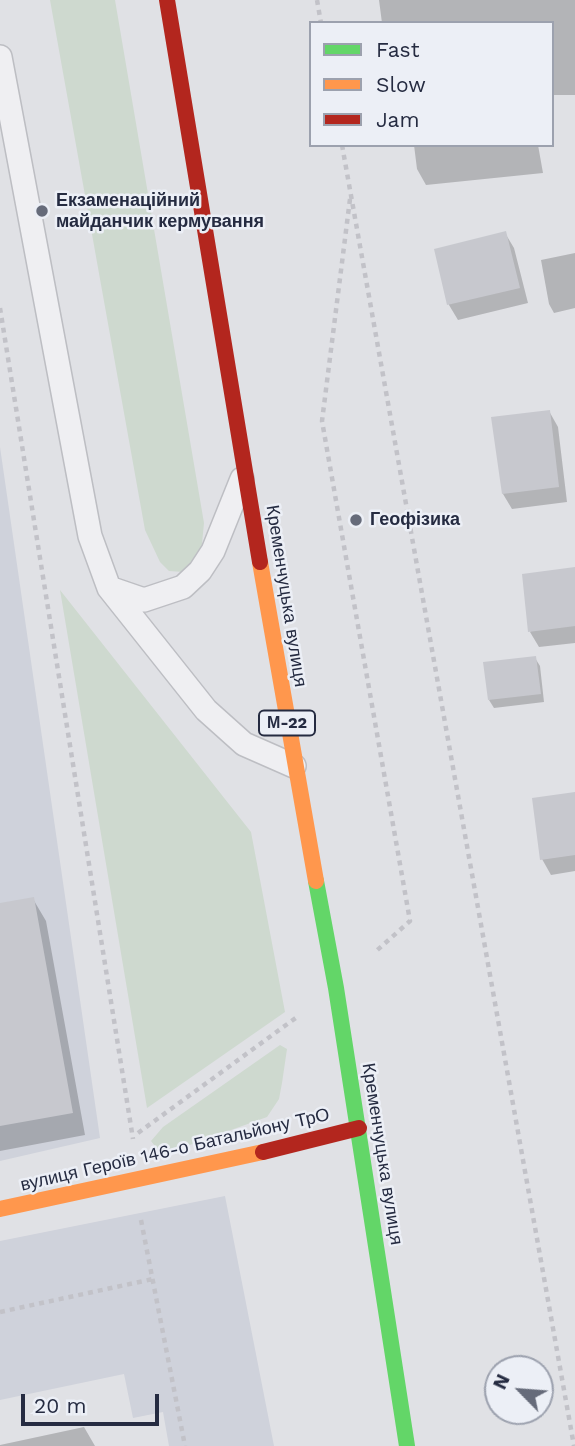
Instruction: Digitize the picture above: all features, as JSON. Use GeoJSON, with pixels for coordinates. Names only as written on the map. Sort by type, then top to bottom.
{"type":"FeatureCollection","features":[{"type":"Feature","properties":{"kind":"main road","name":"Кременчуцька вулиця"},"geometry":{"type":"LineString","coordinates":[[167,0],[294,766],[359,1128],[407,1446]]}},
{"type":"Feature","properties":{"kind":"main road","name":"вулиця Героїв 146-о Батальйону ТрО"},"geometry":{"type":"LineString","coordinates":[[0,1209],[134,1181],[359,1128]]}},
{"type":"Feature","properties":{"kind":"lane"},"geometry":{"type":"LineString","coordinates":[[0,57],[90,536],[109,587],[206,710],[244,744],[294,766]]}},
{"type":"Feature","properties":{"kind":"lane"},"geometry":{"type":"LineString","coordinates":[[109,587],[144,600],[183,587],[200,571],[213,551],[246,468]]}},
{"type":"Feature","properties":{"kind":"path"},"geometry":{"type":"LineString","coordinates":[[317,0],[321,21]]}},
{"type":"Feature","properties":{"kind":"path"},"geometry":{"type":"LineString","coordinates":[[342,147],[574,1446]]}},
{"type":"Feature","properties":{"kind":"path"},"geometry":{"type":"LineString","coordinates":[[0,308],[131,1123],[134,1181],[185,1446]]}},
{"type":"Feature","properties":{"kind":"path"},"geometry":{"type":"LineString","coordinates":[[0,1312],[153,1279]]}},
{"type":"Feature","properties":{"kind":"shaded area"},"geometry":{"type":"Polygon","coordinates":[[[50,0],[115,0],[204,523],[201,554],[195,565],[183,572],[169,571],[160,562],[145,530],[50,0]]]}},
{"type":"Feature","properties":{"kind":"shaded area"},"geometry":{"type":"Polygon","coordinates":[[[0,447],[100,1138],[0,1161],[0,447]]]}},
{"type":"Feature","properties":{"kind":"shaded area"},"geometry":{"type":"Polygon","coordinates":[[[60,590],[251,832],[285,1012],[147,1108],[60,590]]]}},
{"type":"Feature","properties":{"kind":"shaded area"},"geometry":{"type":"Polygon","coordinates":[[[280,1045],[287,1049],[282,1083],[279,1099],[267,1117],[162,1155],[151,1141],[163,1127],[280,1045]]]}},
{"type":"Feature","properties":{"kind":"shaded area"},"geometry":{"type":"Polygon","coordinates":[[[225,1196],[274,1446],[169,1446],[163,1412],[133,1418],[124,1374],[0,1400],[0,1241],[225,1196]]]}},
{"type":"Feature","properties":{"kind":"building"},"geometry":{"type":"Polygon","coordinates":[[[506,231],[520,288],[447,305],[434,249],[506,231]]]}},
{"type":"Feature","properties":{"kind":"building"},"geometry":{"type":"Polygon","coordinates":[[[550,410],[559,487],[502,494],[491,417],[550,410]]]}},
{"type":"Feature","properties":{"kind":"building"},"geometry":{"type":"Polygon","coordinates":[[[575,567],[575,626],[528,632],[522,574],[575,567]]]}},
{"type":"Feature","properties":{"kind":"building"},"geometry":{"type":"Polygon","coordinates":[[[536,656],[541,694],[488,700],[483,662],[536,656]]]}},
{"type":"Feature","properties":{"kind":"building"},"geometry":{"type":"Polygon","coordinates":[[[575,792],[575,855],[540,860],[532,798],[575,792]]]}},
{"type":"Feature","properties":{"kind":"building"},"geometry":{"type":"Polygon","coordinates":[[[34,897],[73,1113],[0,1126],[0,903],[34,897]]]}},
{"type":"Feature","properties":{"kind":"traffic: fast"},"geometry":{"type":"LineString","coordinates":[[316,881],[336,988],[407,1446]]}},
{"type":"Feature","properties":{"kind":"traffic: slow"},"geometry":{"type":"LineString","coordinates":[[260,562],[316,881]]}},
{"type":"Feature","properties":{"kind":"traffic: slow"},"geometry":{"type":"LineString","coordinates":[[0,1209],[263,1152]]}},
{"type":"Feature","properties":{"kind":"traffic: jam"},"geometry":{"type":"LineString","coordinates":[[167,0],[260,562]]}},
{"type":"Feature","properties":{"kind":"traffic: jam"},"geometry":{"type":"LineString","coordinates":[[263,1152],[359,1128]]}},
{"type":"Feature","properties":{"kind":"place","name":"Екзаменаційний майданчик кермування"},"geometry":{"type":"Point","coordinates":[42,211]}},
{"type":"Feature","properties":{"kind":"place","name":"Геофізика"},"geometry":{"type":"Point","coordinates":[356,520]}}]}
